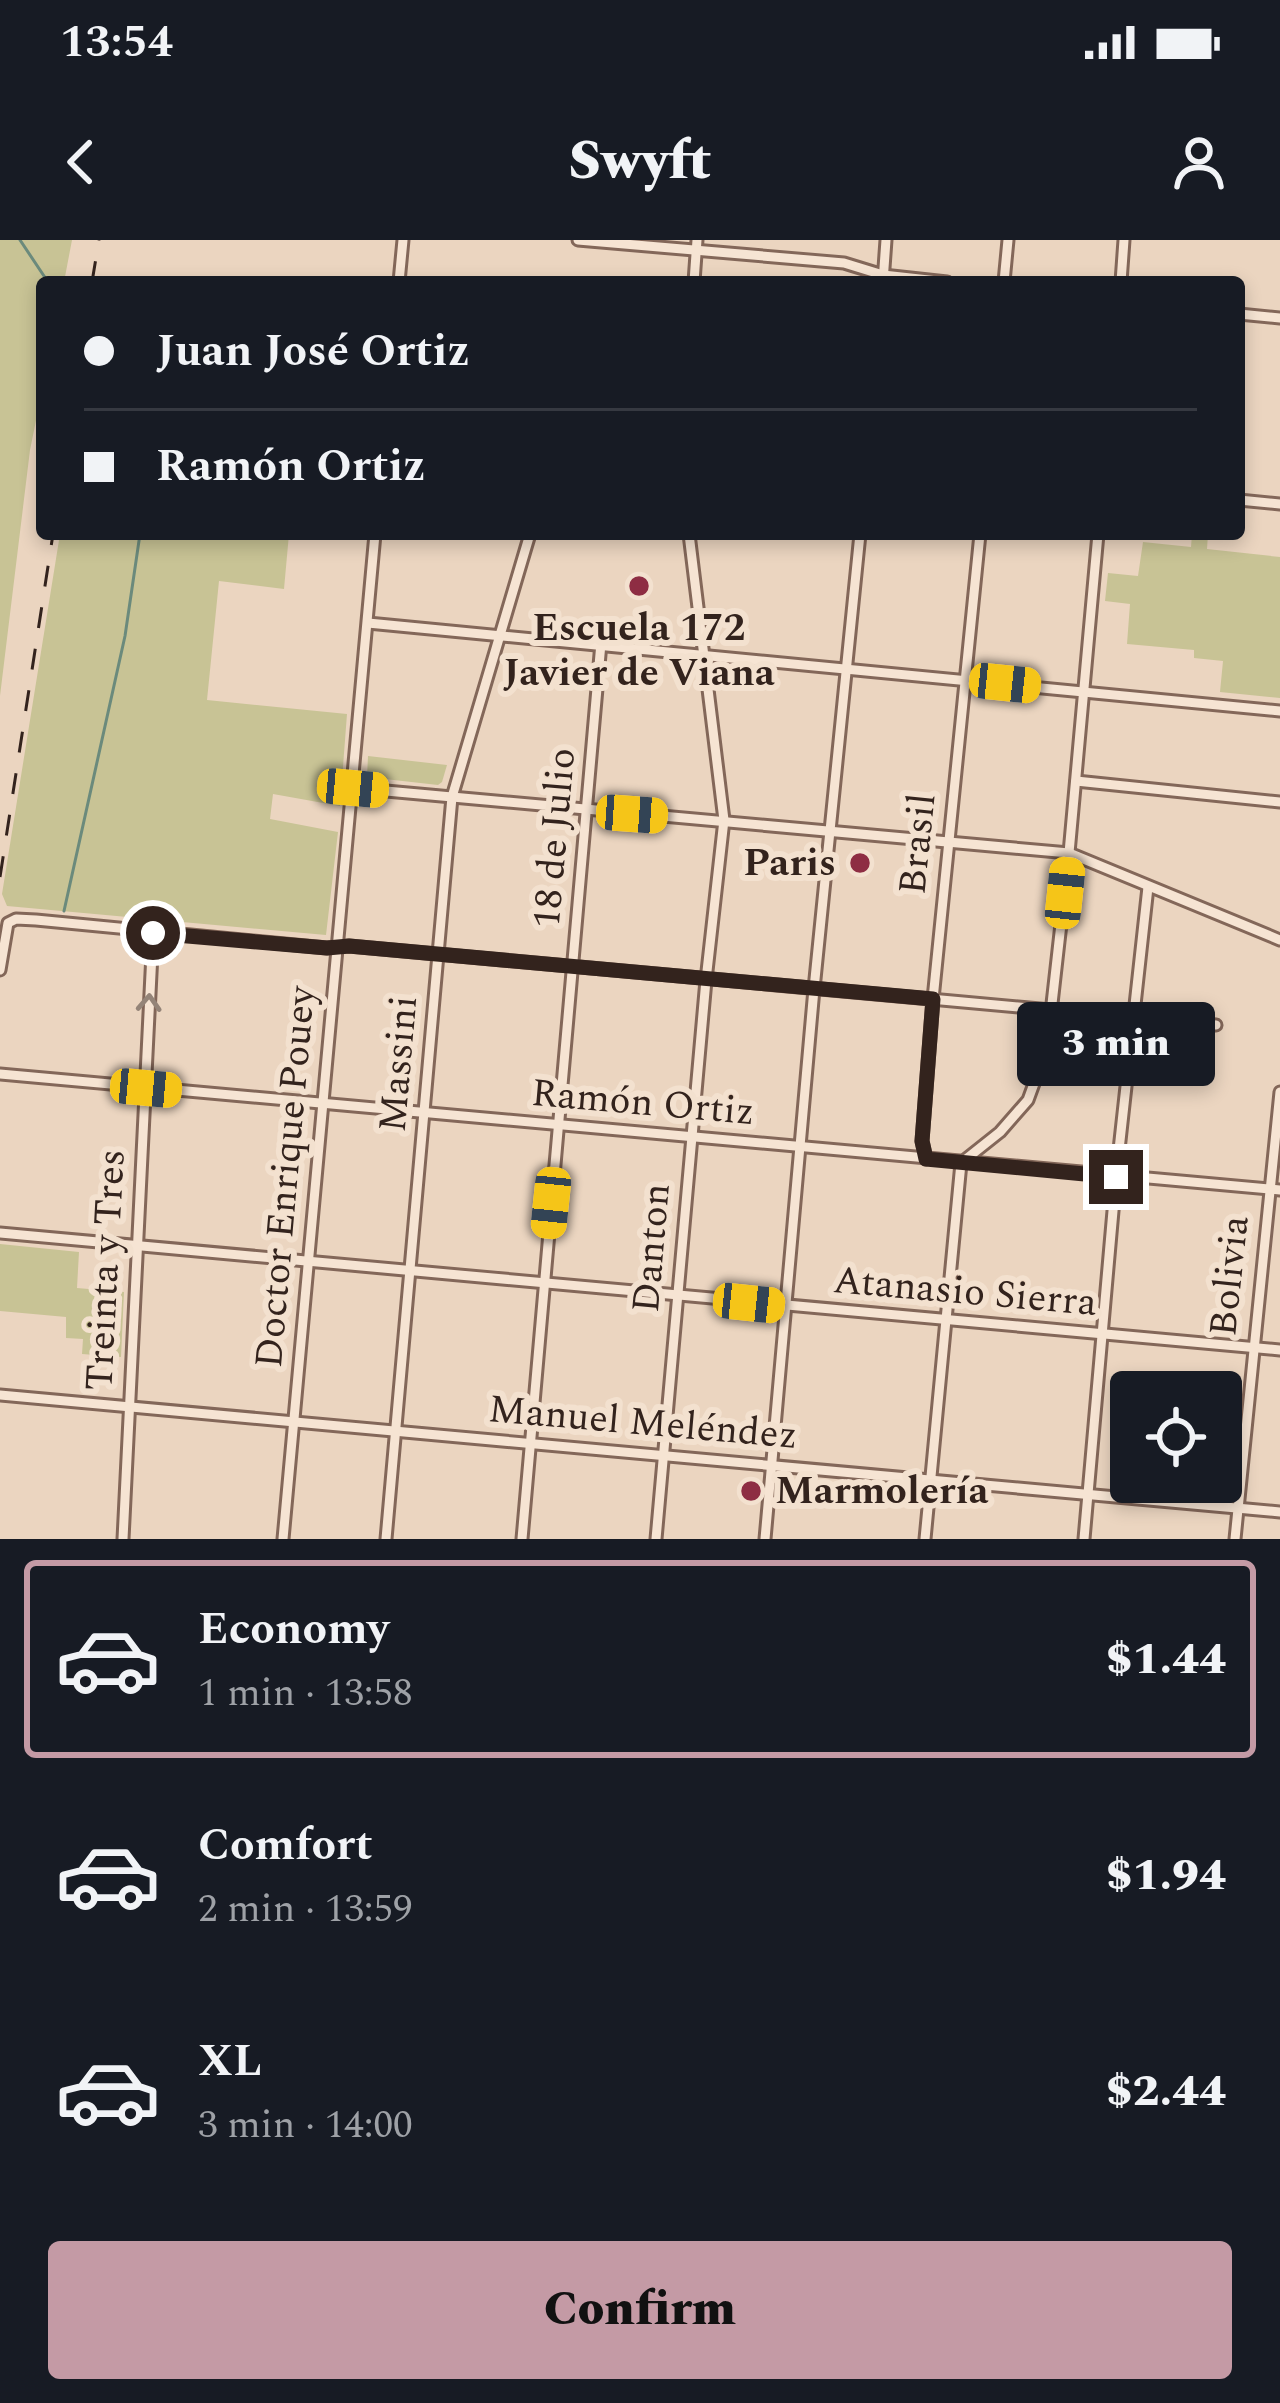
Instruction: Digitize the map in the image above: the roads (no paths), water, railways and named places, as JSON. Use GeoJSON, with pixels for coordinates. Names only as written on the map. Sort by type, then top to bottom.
{"type":"FeatureCollection","features":[{"type":"Feature","properties":{"kind":"street"},"geometry":{"type":"LineString","coordinates":[[400,276],[403,240]]}},
{"type":"Feature","properties":{"kind":"street"},"geometry":{"type":"LineString","coordinates":[[578,240],[697,246],[844,263],[878,276]]}},
{"type":"Feature","properties":{"kind":"street"},"geometry":{"type":"LineString","coordinates":[[883,276],[886,240]]}},
{"type":"Feature","properties":{"kind":"street"},"geometry":{"type":"LineString","coordinates":[[1005,276],[1008,240]]}},
{"type":"Feature","properties":{"kind":"street"},"geometry":{"type":"LineString","coordinates":[[1121,276],[1124,240]]}},
{"type":"Feature","properties":{"kind":"street"},"geometry":{"type":"LineString","coordinates":[[694,276],[697,246]]}},
{"type":"Feature","properties":{"kind":"street"},"geometry":{"type":"LineString","coordinates":[[1245,315],[1280,318]]}},
{"type":"Feature","properties":{"kind":"street"},"geometry":{"type":"LineString","coordinates":[[1245,501],[1280,504]]}},
{"type":"Feature","properties":{"kind":"street","name":"Doctor Enrique Pouey"},"geometry":{"type":"LineString","coordinates":[[283,1539],[375,540]]}},
{"type":"Feature","properties":{"kind":"street","name":"Massini"},"geometry":{"type":"LineString","coordinates":[[386,1539],[452,797],[528,540]]}},
{"type":"Feature","properties":{"kind":"street","name":"Danton"},"geometry":{"type":"LineString","coordinates":[[656,1539],[724,820],[690,540]]}},
{"type":"Feature","properties":{"kind":"street"},"geometry":{"type":"LineString","coordinates":[[765,1539],[859,540]]}},
{"type":"Feature","properties":{"kind":"street","name":"Brasil"},"geometry":{"type":"LineString","coordinates":[[926,1159],[922,1141],[933,999],[979,540]]}},
{"type":"Feature","properties":{"kind":"street"},"geometry":{"type":"LineString","coordinates":[[925,1539],[961,1162],[1000,1132],[1028,1100],[1046,1048],[1070,854],[1098,540]]}},
{"type":"Feature","properties":{"kind":"street"},"geometry":{"type":"LineString","coordinates":[[368,623],[1280,711]]}},
{"type":"Feature","properties":{"kind":"street","name":"18 de Julio"},"geometry":{"type":"LineString","coordinates":[[522,1539],[601,643]]}},
{"type":"Feature","properties":{"kind":"street"},"geometry":{"type":"LineString","coordinates":[[1076,781],[1280,802]]}},
{"type":"Feature","properties":{"kind":"street"},"geometry":{"type":"LineString","coordinates":[[353,788],[1070,854],[1280,940]]}},
{"type":"Feature","properties":{"kind":"street"},"geometry":{"type":"LineString","coordinates":[[1084,1539],[1148,887]]}},
{"type":"Feature","properties":{"kind":"street"},"geometry":{"type":"LineString","coordinates":[[0,970],[8,923],[16,919],[1216,1025]]}},
{"type":"Feature","properties":{"kind":"street","name":"Treinta y Tres"},"geometry":{"type":"LineString","coordinates":[[123,1539],[153,933]]}},
{"type":"Feature","properties":{"kind":"street","name":"Ramón Ortiz"},"geometry":{"type":"LineString","coordinates":[[0,1074],[1275,1190]]}},
{"type":"Feature","properties":{"kind":"street","name":"Bolivia"},"geometry":{"type":"LineString","coordinates":[[1235,1539],[1253,1348],[1275,1190],[1280,1092]]}},
{"type":"Feature","properties":{"kind":"street","name":"Atanasio Sierra"},"geometry":{"type":"LineString","coordinates":[[0,1233],[1280,1350]]}},
{"type":"Feature","properties":{"kind":"street","name":"Manuel Meléndez"},"geometry":{"type":"LineString","coordinates":[[0,1395],[1280,1512]]}},
{"type":"Feature","properties":{"kind":"waterway"},"geometry":{"type":"LineString","coordinates":[[20,240],[44,276]]}},
{"type":"Feature","properties":{"kind":"waterway"},"geometry":{"type":"LineString","coordinates":[[64,911],[125,636],[139,540]]}},
{"type":"Feature","properties":{"kind":"railway"},"geometry":{"type":"LineString","coordinates":[[93,276],[99,240]]}},
{"type":"Feature","properties":{"kind":"railway"},"geometry":{"type":"LineString","coordinates":[[0,877],[52,540]]}},
{"type":"Feature","properties":{"kind":"place","name":"Escuela 172 Javier de Viana"},"geometry":{"type":"Point","coordinates":[639,586]}},
{"type":"Feature","properties":{"kind":"place","name":"Paris"},"geometry":{"type":"Point","coordinates":[860,863]}},
{"type":"Feature","properties":{"kind":"place","name":"Marmolería"},"geometry":{"type":"Point","coordinates":[751,1491]}}]}
